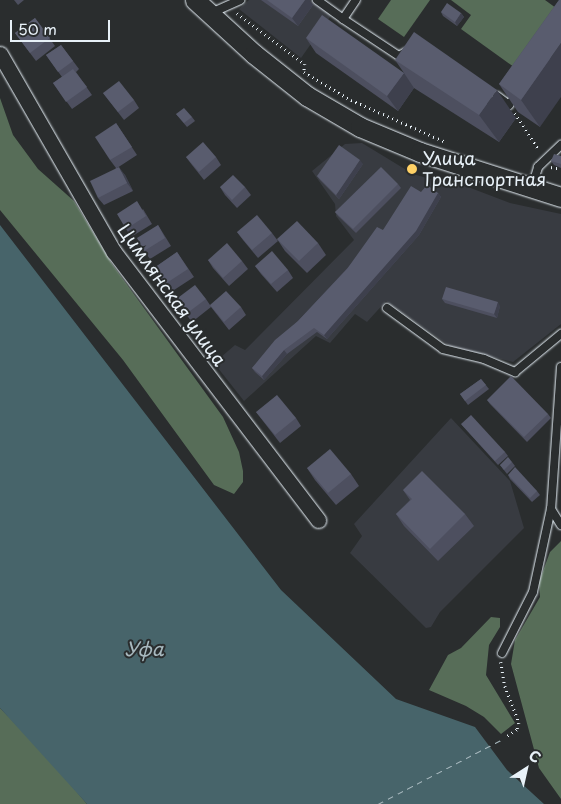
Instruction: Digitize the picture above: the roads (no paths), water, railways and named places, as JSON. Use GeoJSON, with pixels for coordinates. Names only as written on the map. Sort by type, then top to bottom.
{"type":"FeatureCollection","features":[{"type":"Feature","properties":{"kind":"street"},"geometry":{"type":"LineString","coordinates":[[195,0],[209,14],[307,96],[360,127],[420,152],[561,197]]}},
{"type":"Feature","properties":{"kind":"street","name":"Цимлянская улица"},"geometry":{"type":"LineString","coordinates":[[0,54],[114,252],[318,520]]}},
{"type":"Feature","properties":{"kind":"lane"},"geometry":{"type":"LineString","coordinates":[[209,14],[229,7],[240,0]]}},
{"type":"Feature","properties":{"kind":"lane"},"geometry":{"type":"LineString","coordinates":[[317,0],[343,20],[399,56],[413,49]]}},
{"type":"Feature","properties":{"kind":"lane"},"geometry":{"type":"LineString","coordinates":[[343,20],[356,0]]}},
{"type":"Feature","properties":{"kind":"lane"},"geometry":{"type":"LineString","coordinates":[[487,88],[509,104],[524,81]]}},
{"type":"Feature","properties":{"kind":"lane"},"geometry":{"type":"LineString","coordinates":[[532,187],[538,167],[561,145]]}},
{"type":"Feature","properties":{"kind":"lane"},"geometry":{"type":"LineString","coordinates":[[387,308],[444,350],[484,359],[515,372],[561,334]]}},
{"type":"Feature","properties":{"kind":"lane"},"geometry":{"type":"LineString","coordinates":[[502,653],[533,592],[552,509],[561,367]]}},
{"type":"Feature","properties":{"kind":"lane"},"geometry":{"type":"LineString","coordinates":[[552,509],[561,525]]}},
{"type":"Feature","properties":{"kind":"water","name":"Уфа"},"geometry":{"type":"Polygon","coordinates":[[[0,225],[281,590],[396,699],[475,727],[507,770],[544,804],[87,804],[0,708],[0,225]]]}},
{"type":"Feature","properties":{"kind":"place","name":"Улица Транспортная"},"geometry":{"type":"Point","coordinates":[412,169]}}]}
